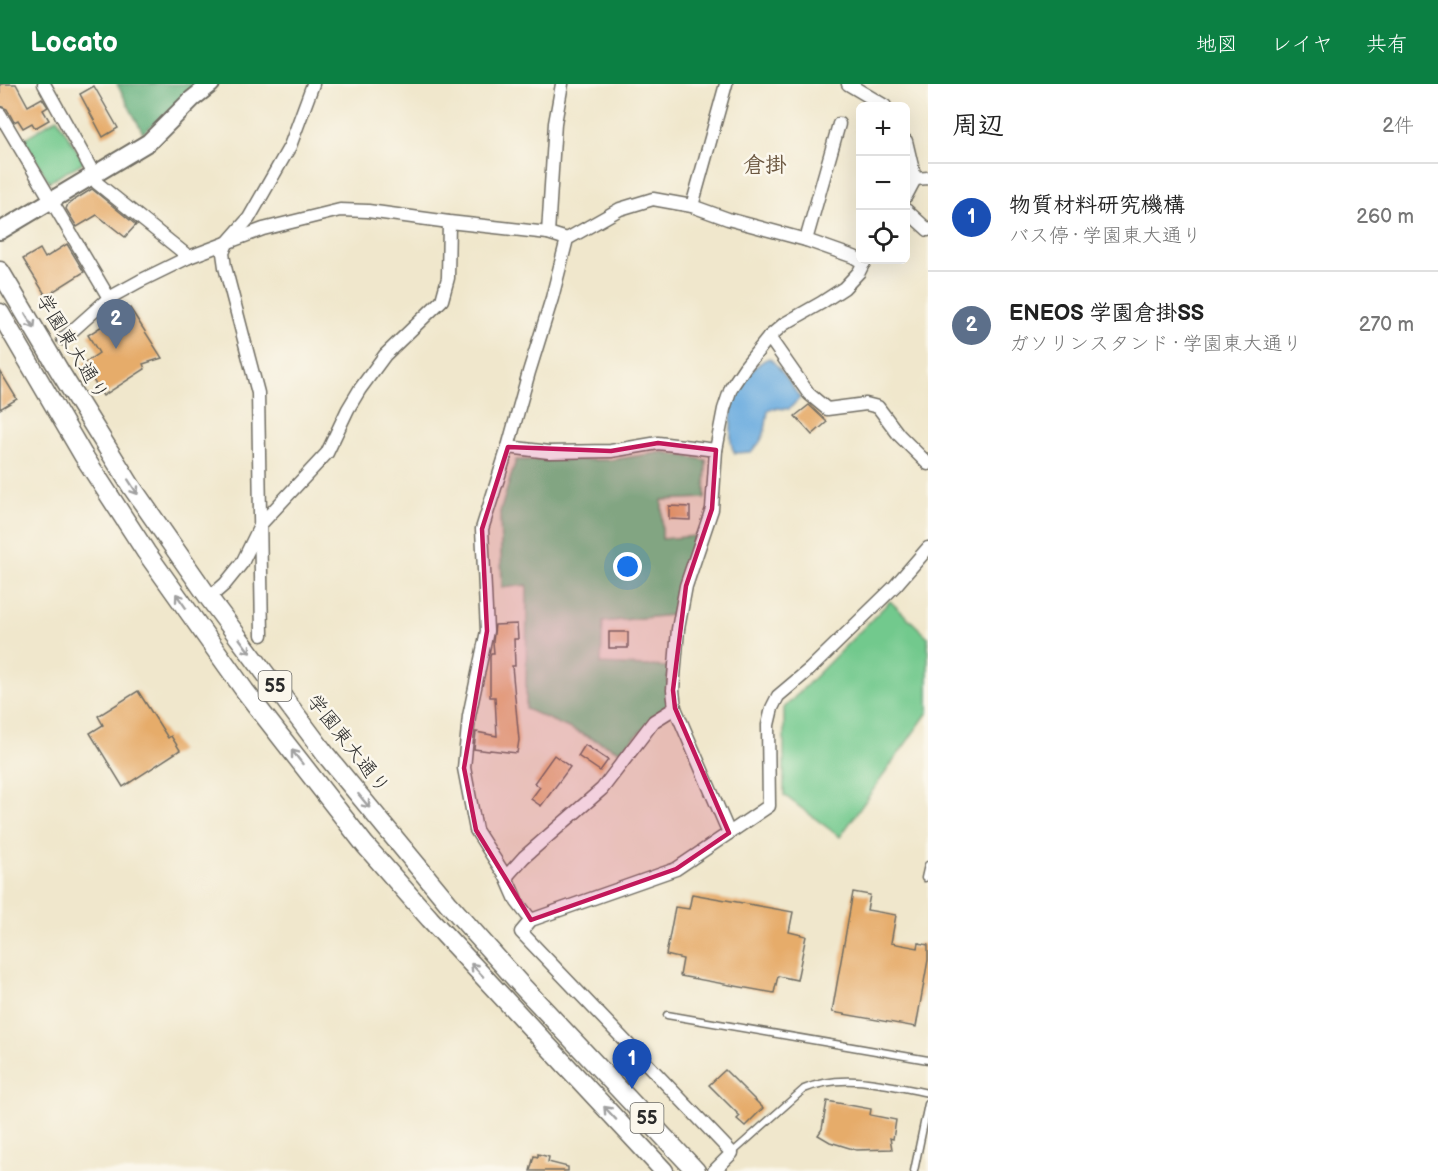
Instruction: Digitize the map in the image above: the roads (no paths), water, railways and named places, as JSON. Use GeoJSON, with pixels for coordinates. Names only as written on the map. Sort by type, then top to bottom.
{"type":"FeatureCollection","features":[{"type":"Feature","properties":{"kind":"main road","name":"学園東大通り"},"geometry":{"type":"LineString","coordinates":[[0,271],[132,486],[209,598],[326,754],[448,903],[521,985],[696,1171]]}},
{"type":"Feature","properties":{"kind":"main road","name":"55"},"geometry":{"type":"LineString","coordinates":[[0,313],[83,454],[146,552],[245,691],[365,844],[430,919],[664,1171]]}},
{"type":"Feature","properties":{"kind":"street"},"geometry":{"type":"LineString","coordinates":[[44,84],[97,183],[189,257]]}},
{"type":"Feature","properties":{"kind":"street"},"geometry":{"type":"LineString","coordinates":[[0,231],[149,142],[192,99],[211,84]]}},
{"type":"Feature","properties":{"kind":"street"},"geometry":{"type":"LineString","coordinates":[[262,634],[258,393],[223,253],[227,243],[249,218],[290,146],[313,84]]}},
{"type":"Feature","properties":{"kind":"street"},"geometry":{"type":"LineString","coordinates":[[548,233],[555,123],[562,84]]}},
{"type":"Feature","properties":{"kind":"street"},"geometry":{"type":"LineString","coordinates":[[692,206],[726,84]]}},
{"type":"Feature","properties":{"kind":"street"},"geometry":{"type":"LineString","coordinates":[[848,84],[878,102]]}},
{"type":"Feature","properties":{"kind":"street"},"geometry":{"type":"LineString","coordinates":[[0,114],[109,298]]}},
{"type":"Feature","properties":{"kind":"street"},"geometry":{"type":"LineString","coordinates":[[806,240],[839,124]]}},
{"type":"Feature","properties":{"kind":"street"},"geometry":{"type":"LineString","coordinates":[[910,150],[922,178],[910,192]]}},
{"type":"Feature","properties":{"kind":"street"},"geometry":{"type":"LineString","coordinates":[[531,920],[517,902],[506,878],[476,830],[464,768],[469,716],[487,631],[482,529],[552,298],[567,239],[620,209],[653,199],[692,206],[728,219],[806,240],[856,258]]}},
{"type":"Feature","properties":{"kind":"street"},"geometry":{"type":"LineString","coordinates":[[63,339],[109,298],[189,257],[263,229],[340,210],[368,211],[548,233],[567,239]]}},
{"type":"Feature","properties":{"kind":"street"},"geometry":{"type":"LineString","coordinates":[[910,214],[928,230]]}},
{"type":"Feature","properties":{"kind":"street"},"geometry":{"type":"LineString","coordinates":[[209,598],[225,584],[242,563],[261,524],[327,453],[360,389],[385,355],[442,300],[448,278],[449,222]]}},
{"type":"Feature","properties":{"kind":"street"},"geometry":{"type":"LineString","coordinates":[[729,833],[675,708],[673,690],[678,629],[686,586],[712,509],[716,450],[724,409],[731,388],[769,337],[784,324],[844,288],[859,272],[863,264]]}},
{"type":"Feature","properties":{"kind":"street"},"geometry":{"type":"LineString","coordinates":[[769,337],[809,394],[827,409],[866,404],[878,407],[899,435],[928,464]]}},
{"type":"Feature","properties":{"kind":"street"},"geometry":{"type":"LineString","coordinates":[[508,447],[549,452],[611,451],[658,443],[716,450]]}},
{"type":"Feature","properties":{"kind":"street"},"geometry":{"type":"LineString","coordinates":[[714,1171],[732,1153],[521,933],[531,920],[676,869],[769,806],[768,724],[778,696],[810,669],[895,586],[928,548]]}},
{"type":"Feature","properties":{"kind":"street"},"geometry":{"type":"LineString","coordinates":[[506,878],[524,857],[602,789],[654,721],[675,708]]}},
{"type":"Feature","properties":{"kind":"lane"},"geometry":{"type":"LineString","coordinates":[[926,878],[928,865]]}},
{"type":"Feature","properties":{"kind":"lane"},"geometry":{"type":"LineString","coordinates":[[667,1016],[928,1060]]}},
{"type":"Feature","properties":{"kind":"lane"},"geometry":{"type":"LineString","coordinates":[[732,1153],[804,1089],[817,1083],[870,1082],[928,1093]]}},
{"type":"Feature","properties":{"kind":"lane"},"geometry":{"type":"LineString","coordinates":[[914,1171],[928,1104]]}},
{"type":"Feature","properties":{"kind":"water"},"geometry":{"type":"Polygon","coordinates":[[[769,358],[782,371],[800,398],[789,409],[773,408],[768,411],[760,442],[751,452],[735,453],[731,439],[733,401],[747,376],[769,358]]]}},
{"type":"Feature","properties":{"kind":"place","name":"ENEOS 学園倉掛SS"},"geometry":{"type":"Point","coordinates":[116,349]}},
{"type":"Feature","properties":{"kind":"place","name":"物質材料研究機構"},"geometry":{"type":"Point","coordinates":[632,1089]}},
{"type":"Feature","properties":{"kind":"district","name":"倉掛"},"geometry":{"type":"Point","coordinates":[765,165]}}]}
